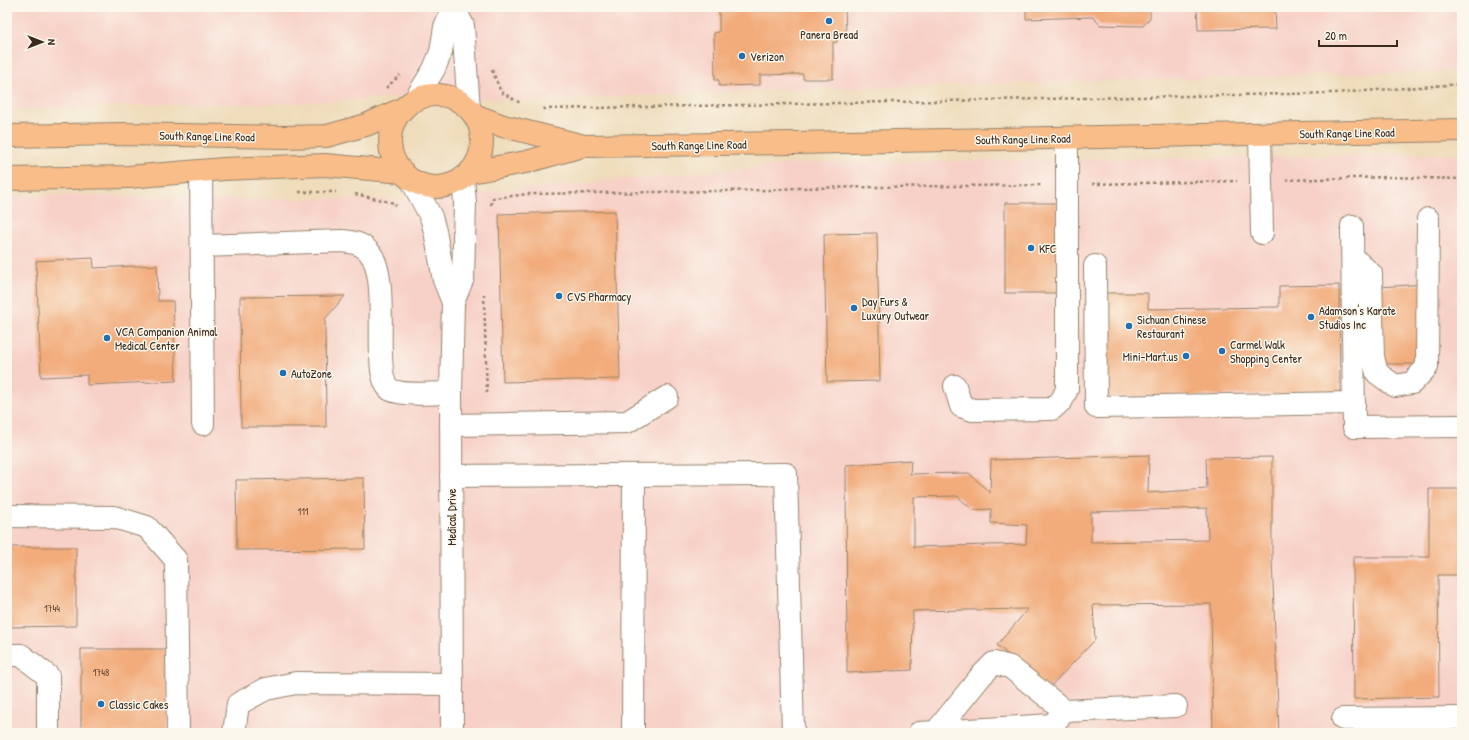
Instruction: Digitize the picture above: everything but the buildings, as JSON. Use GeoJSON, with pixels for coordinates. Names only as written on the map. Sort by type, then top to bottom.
{"type":"FeatureCollection","features":[{"type":"Feature","properties":{"kind":"main road"},"geometry":{"type":"LineString","coordinates":[[7,179],[128,177],[224,169],[325,165],[407,177],[424,186],[438,187],[451,185],[467,175],[473,168],[480,154],[482,138],[478,124],[472,112],[459,101],[445,95],[429,95],[408,104],[394,121],[390,134],[390,148],[394,161],[407,177]]}},
{"type":"Feature","properties":{"kind":"main road","name":"South Range Line Road"},"geometry":{"type":"LineString","coordinates":[[7,136],[122,134],[284,137],[327,136],[366,125],[408,104]]}},
{"type":"Feature","properties":{"kind":"main road","name":"South Range Line Road"},"geometry":{"type":"LineString","coordinates":[[472,112],[503,126],[584,146]]}},
{"type":"Feature","properties":{"kind":"main road","name":"South Range Line Road"},"geometry":{"type":"LineString","coordinates":[[467,175],[526,162],[584,146],[1462,130]]}},
{"type":"Feature","properties":{"kind":"street"},"geometry":{"type":"LineString","coordinates":[[408,104],[434,70],[440,52],[445,27],[454,7]]}},
{"type":"Feature","properties":{"kind":"street"},"geometry":{"type":"LineString","coordinates":[[454,7],[462,26],[472,112]]}},
{"type":"Feature","properties":{"kind":"street"},"geometry":{"type":"LineString","coordinates":[[1260,134],[1262,233]]}},
{"type":"Feature","properties":{"kind":"street"},"geometry":{"type":"LineString","coordinates":[[955,386],[961,406],[973,410],[1052,409],[1062,400],[1067,388],[1067,138]]}},
{"type":"Feature","properties":{"kind":"street"},"geometry":{"type":"LineString","coordinates":[[201,171],[203,424]]}},
{"type":"Feature","properties":{"kind":"street","name":"Medical Drive"},"geometry":{"type":"LineString","coordinates":[[452,733],[451,393],[453,302],[463,278],[467,175]]}},
{"type":"Feature","properties":{"kind":"street","name":"Medical Drive"},"geometry":{"type":"LineString","coordinates":[[407,177],[431,217],[435,230],[444,280],[453,302]]}},
{"type":"Feature","properties":{"kind":"street"},"geometry":{"type":"LineString","coordinates":[[1353,258],[1372,274],[1373,357],[1378,373],[1395,386],[1412,383],[1427,367],[1428,219]]}},
{"type":"Feature","properties":{"kind":"street"},"geometry":{"type":"LineString","coordinates":[[1352,226],[1354,427],[1462,426]]}},
{"type":"Feature","properties":{"kind":"street"},"geometry":{"type":"LineString","coordinates":[[202,246],[342,242],[353,242],[361,245],[370,252],[375,261],[379,276],[381,364],[383,377],[388,388],[396,392],[406,393],[451,393]]}},
{"type":"Feature","properties":{"kind":"street"},"geometry":{"type":"LineString","coordinates":[[1095,266],[1096,407],[1354,403]]}},
{"type":"Feature","properties":{"kind":"street"},"geometry":{"type":"LineString","coordinates":[[451,425],[627,422],[667,398]]}},
{"type":"Feature","properties":{"kind":"street"},"geometry":{"type":"LineString","coordinates":[[451,476],[786,474],[793,733]]}},
{"type":"Feature","properties":{"kind":"street"},"geometry":{"type":"LineString","coordinates":[[633,733],[634,475]]}},
{"type":"Feature","properties":{"kind":"street"},"geometry":{"type":"LineString","coordinates":[[7,516],[114,517],[147,527],[176,560],[178,733]]}},
{"type":"Feature","properties":{"kind":"street"},"geometry":{"type":"LineString","coordinates":[[7,655],[21,655],[48,676],[48,733]]}},
{"type":"Feature","properties":{"kind":"street"},"geometry":{"type":"LineString","coordinates":[[930,733],[994,663],[1010,667],[1065,710],[1176,706]]}},
{"type":"Feature","properties":{"kind":"street"},"geometry":{"type":"LineString","coordinates":[[234,733],[238,704],[266,689],[296,683],[452,684]]}},
{"type":"Feature","properties":{"kind":"street"},"geometry":{"type":"LineString","coordinates":[[930,733],[1052,725],[1065,710]]}},
{"type":"Feature","properties":{"kind":"street"},"geometry":{"type":"LineString","coordinates":[[1343,719],[1462,718]]}},
{"type":"Feature","properties":{"kind":"path"},"geometry":{"type":"LineString","coordinates":[[490,66],[501,92],[525,106]]}},
{"type":"Feature","properties":{"kind":"path"},"geometry":{"type":"LineString","coordinates":[[381,93],[403,72]]}},
{"type":"Feature","properties":{"kind":"path"},"geometry":{"type":"LineString","coordinates":[[538,109],[1335,93],[1462,84]]}},
{"type":"Feature","properties":{"kind":"path"},"geometry":{"type":"LineString","coordinates":[[488,210],[493,198],[529,194],[770,190],[788,188],[1260,181],[1388,177],[1462,179]]}},
{"type":"Feature","properties":{"kind":"path"},"geometry":{"type":"LineString","coordinates":[[348,192],[394,203],[399,209]]}},
{"type":"Feature","properties":{"kind":"path"},"geometry":{"type":"LineString","coordinates":[[484,292],[487,396]]}},
{"type":"Feature","properties":{"kind":"shaded area"},"geometry":{"type":"Polygon","coordinates":[[[7,7],[1462,7],[1462,71],[710,92],[533,101],[428,96],[273,104],[172,104],[7,110],[7,7]]]}},
{"type":"Feature","properties":{"kind":"shaded area"},"geometry":{"type":"Polygon","coordinates":[[[1462,154],[1462,733],[7,733],[7,196],[70,195],[213,199],[420,199],[801,163],[1462,154]]]}},
{"type":"Feature","properties":{"kind":"place","name":"Panera Bread"},"geometry":{"type":"Point","coordinates":[829,21]}},
{"type":"Feature","properties":{"kind":"place","name":"Verizon"},"geometry":{"type":"Point","coordinates":[742,56]}},
{"type":"Feature","properties":{"kind":"place","name":"KFC"},"geometry":{"type":"Point","coordinates":[1031,248]}},
{"type":"Feature","properties":{"kind":"place","name":"CVS Pharmacy"},"geometry":{"type":"Point","coordinates":[559,296]}},
{"type":"Feature","properties":{"kind":"place","name":"Day Furs & Luxury Outwear"},"geometry":{"type":"Point","coordinates":[854,308]}},
{"type":"Feature","properties":{"kind":"place","name":"Adamson's Karate Studios Inc"},"geometry":{"type":"Point","coordinates":[1311,317]}},
{"type":"Feature","properties":{"kind":"place","name":"Sichuan Chinese Restaurant"},"geometry":{"type":"Point","coordinates":[1129,326]}},
{"type":"Feature","properties":{"kind":"place","name":"VCA Companion Animal Medical Center"},"geometry":{"type":"Point","coordinates":[107,338]}},
{"type":"Feature","properties":{"kind":"place","name":"Carmel Walk Shopping Center"},"geometry":{"type":"Point","coordinates":[1222,351]}},
{"type":"Feature","properties":{"kind":"place","name":"Mini-Mart.us"},"geometry":{"type":"Point","coordinates":[1186,356]}},
{"type":"Feature","properties":{"kind":"place","name":"AutoZone"},"geometry":{"type":"Point","coordinates":[283,373]}},
{"type":"Feature","properties":{"kind":"place","name":"Classic Cakes"},"geometry":{"type":"Point","coordinates":[101,704]}}]}
